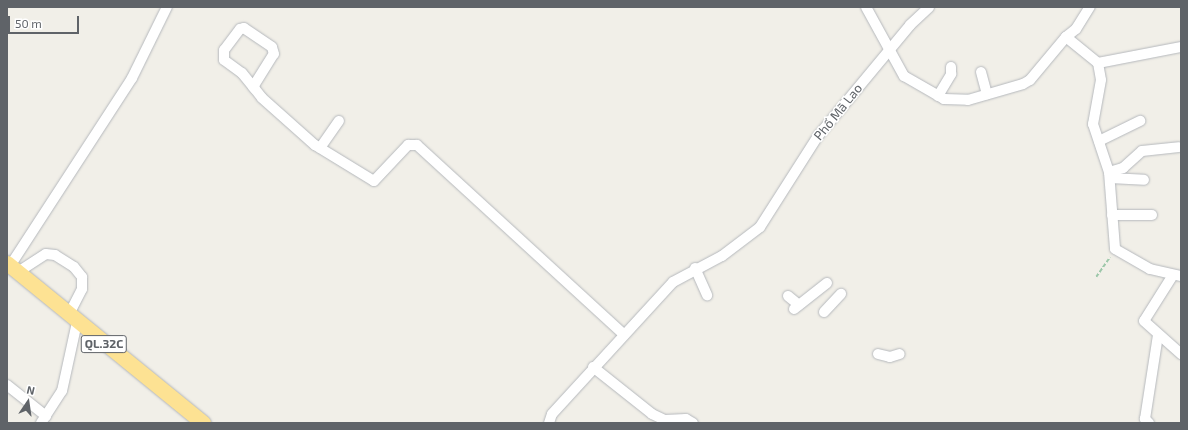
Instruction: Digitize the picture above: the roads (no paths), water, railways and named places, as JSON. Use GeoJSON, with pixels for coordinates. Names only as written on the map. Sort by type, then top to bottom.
{"type":"FeatureCollection","features":[{"type":"Feature","properties":{"kind":"highway","name":"QL.32C"},"geometry":{"type":"LineString","coordinates":[[12,267],[197,421]]}},
{"type":"Feature","properties":{"kind":"street"},"geometry":{"type":"LineString","coordinates":[[12,267],[132,78],[167,7]]}},
{"type":"Feature","properties":{"kind":"street"},"geometry":{"type":"LineString","coordinates":[[866,7],[890,48],[904,76],[938,96],[960,101],[1030,80],[1066,36],[1076,29],[1090,7]]}},
{"type":"Feature","properties":{"kind":"street","name":"Phố Mã Lao"},"geometry":{"type":"LineString","coordinates":[[696,268],[722,256],[760,227],[818,136],[890,48],[929,7]]}},
{"type":"Feature","properties":{"kind":"street"},"geometry":{"type":"LineString","coordinates":[[253,87],[274,54],[272,47],[244,28],[240,29],[224,50],[224,60],[242,73],[253,87],[262,98],[320,148],[374,181],[408,145],[417,145],[623,334]]}},
{"type":"Feature","properties":{"kind":"street"},"geometry":{"type":"LineString","coordinates":[[1066,36],[1098,63],[1101,80],[1093,124],[1110,175],[1115,249],[1150,269],[1177,275],[1144,318],[1146,326],[1181,354]]}},
{"type":"Feature","properties":{"kind":"street"},"geometry":{"type":"LineString","coordinates":[[1098,63],[1181,47]]}},
{"type":"Feature","properties":{"kind":"street"},"geometry":{"type":"LineString","coordinates":[[938,96],[951,74],[951,67]]}},
{"type":"Feature","properties":{"kind":"street"},"geometry":{"type":"LineString","coordinates":[[981,72],[987,94]]}},
{"type":"Feature","properties":{"kind":"street"},"geometry":{"type":"LineString","coordinates":[[320,148],[339,121]]}},
{"type":"Feature","properties":{"kind":"street"},"geometry":{"type":"LineString","coordinates":[[1099,142],[1140,121]]}},
{"type":"Feature","properties":{"kind":"street"},"geometry":{"type":"LineString","coordinates":[[1110,175],[1123,168],[1142,151],[1179,147]]}},
{"type":"Feature","properties":{"kind":"street"},"geometry":{"type":"LineString","coordinates":[[1110,175],[1144,180]]}},
{"type":"Feature","properties":{"kind":"street"},"geometry":{"type":"LineString","coordinates":[[1112,215],[1152,215]]}},
{"type":"Feature","properties":{"kind":"street"},"geometry":{"type":"LineString","coordinates":[[7,384],[44,420],[62,391],[73,318],[82,289],[82,277],[74,267],[55,255],[46,254],[12,267]]}},
{"type":"Feature","properties":{"kind":"street"},"geometry":{"type":"LineString","coordinates":[[549,423],[552,414],[593,367],[673,282],[696,268],[707,295]]}},
{"type":"Feature","properties":{"kind":"street"},"geometry":{"type":"LineString","coordinates":[[788,296],[797,307],[827,283]]}},
{"type":"Feature","properties":{"kind":"street"},"geometry":{"type":"LineString","coordinates":[[824,312],[841,294]]}},
{"type":"Feature","properties":{"kind":"street"},"geometry":{"type":"LineString","coordinates":[[1149,423],[1144,419],[1158,335]]}},
{"type":"Feature","properties":{"kind":"street"},"geometry":{"type":"LineString","coordinates":[[878,354],[890,357],[900,354]]}},
{"type":"Feature","properties":{"kind":"street"},"geometry":{"type":"LineString","coordinates":[[593,367],[652,414],[665,420],[686,419],[693,423]]}}]}
